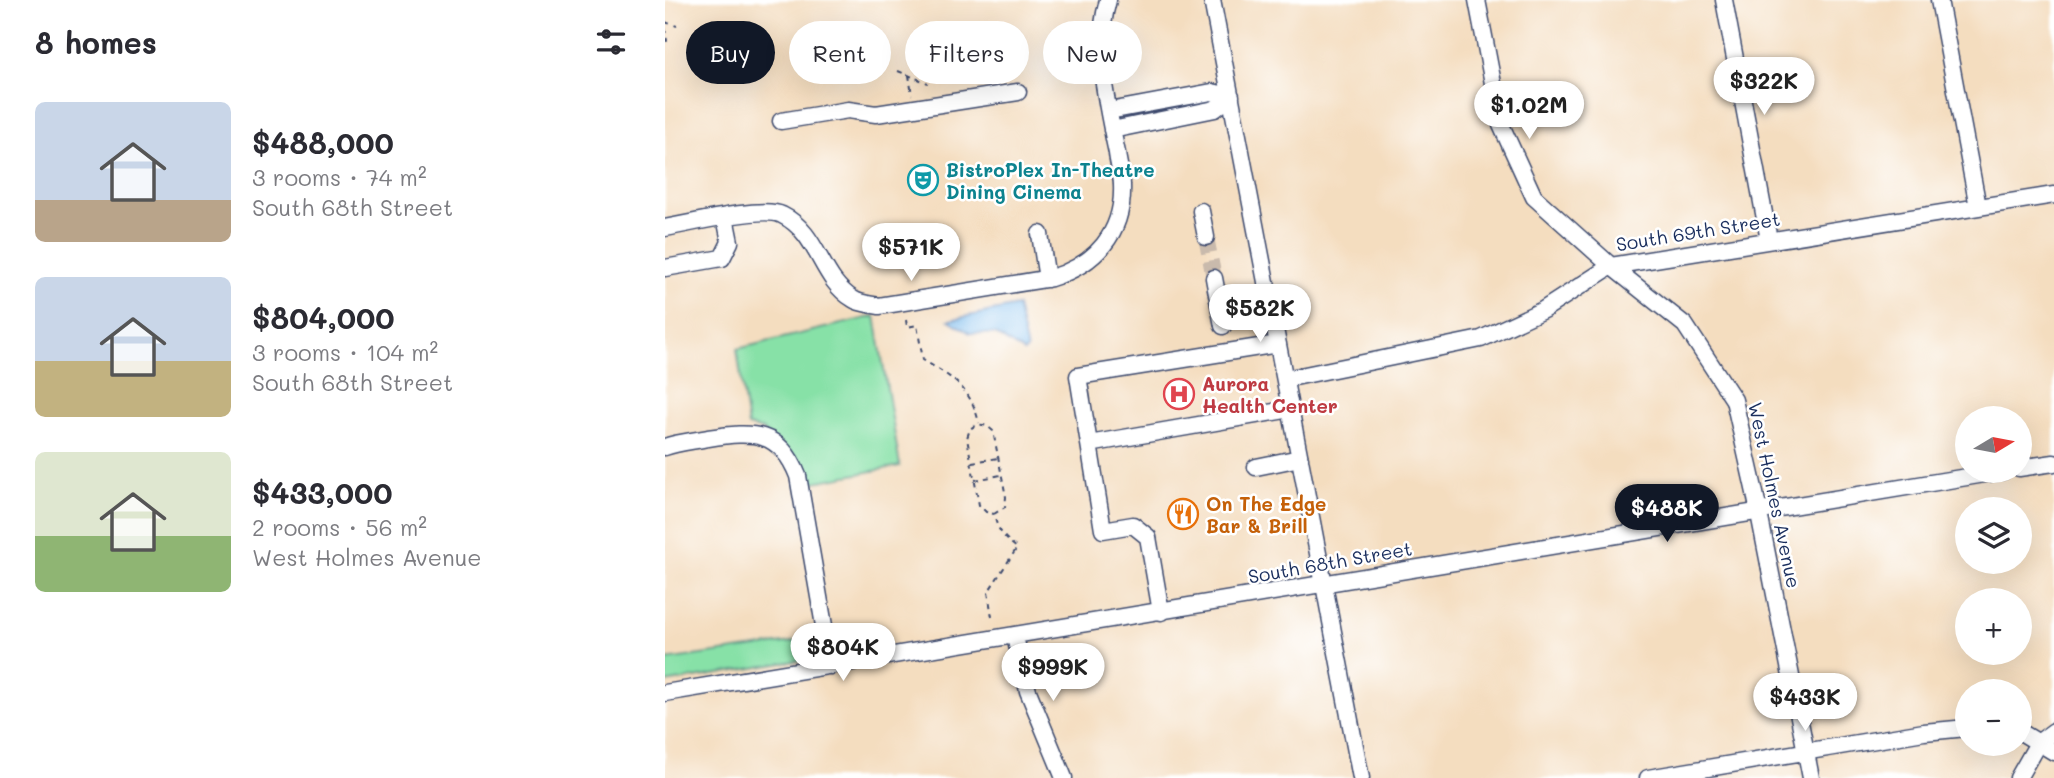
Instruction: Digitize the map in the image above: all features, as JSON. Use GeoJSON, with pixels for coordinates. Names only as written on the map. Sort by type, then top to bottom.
{"type":"FeatureCollection","features":[{"type":"Feature","properties":{"kind":"street"},"geometry":{"type":"LineString","coordinates":[[665,228],[752,213],[781,214],[808,236],[833,282],[855,301],[879,306],[1047,279],[1073,272],[1093,257],[1112,236],[1120,209],[1122,185],[1102,69],[1101,36],[1108,0]]}},
{"type":"Feature","properties":{"kind":"street"},"geometry":{"type":"LineString","coordinates":[[1212,0],[1361,778]]}},
{"type":"Feature","properties":{"kind":"street","name":"West Holmes Avenue"},"geometry":{"type":"LineString","coordinates":[[1478,0],[1501,125],[1534,197],[1611,267],[1685,326],[1734,400],[1811,778]]}},
{"type":"Feature","properties":{"kind":"street"},"geometry":{"type":"LineString","coordinates":[[1724,0],[1769,240]]}},
{"type":"Feature","properties":{"kind":"street"},"geometry":{"type":"LineString","coordinates":[[1939,0],[1978,207]]}},
{"type":"Feature","properties":{"kind":"street"},"geometry":{"type":"LineString","coordinates":[[781,121],[848,110],[876,114],[1018,92]]}},
{"type":"Feature","properties":{"kind":"street"},"geometry":{"type":"LineString","coordinates":[[1109,111],[1212,92],[1231,96]]}},
{"type":"Feature","properties":{"kind":"street"},"geometry":{"type":"LineString","coordinates":[[1112,131],[1215,109],[1231,96]]}},
{"type":"Feature","properties":{"kind":"street","name":"South 69th Street"},"geometry":{"type":"LineString","coordinates":[[1285,379],[1481,339],[1543,310],[1611,267],[2054,195]]}},
{"type":"Feature","properties":{"kind":"street"},"geometry":{"type":"LineString","coordinates":[[1201,211],[1206,237]]}},
{"type":"Feature","properties":{"kind":"street"},"geometry":{"type":"LineString","coordinates":[[665,268],[722,258],[730,242],[725,217]]}},
{"type":"Feature","properties":{"kind":"street"},"geometry":{"type":"LineString","coordinates":[[1040,234],[1047,279]]}},
{"type":"Feature","properties":{"kind":"street"},"geometry":{"type":"LineString","coordinates":[[1214,278],[1223,326]]}},
{"type":"Feature","properties":{"kind":"street"},"geometry":{"type":"LineString","coordinates":[[1161,612],[1148,537],[1133,525],[1103,530],[1078,376],[1278,344]]}},
{"type":"Feature","properties":{"kind":"street"},"geometry":{"type":"LineString","coordinates":[[1089,444],[1291,409]]}},
{"type":"Feature","properties":{"kind":"street"},"geometry":{"type":"LineString","coordinates":[[665,447],[757,434],[782,447],[792,460],[798,476],[831,666]]}},
{"type":"Feature","properties":{"kind":"street"},"geometry":{"type":"LineString","coordinates":[[1256,467],[1300,458]]}},
{"type":"Feature","properties":{"kind":"street"},"geometry":{"type":"LineString","coordinates":[[2032,466],[2054,463]]}},
{"type":"Feature","properties":{"kind":"street","name":"South 68th Street"},"geometry":{"type":"LineString","coordinates":[[665,693],[1015,637],[1955,479]]}},
{"type":"Feature","properties":{"kind":"street"},"geometry":{"type":"LineString","coordinates":[[1015,637],[1028,691],[1064,778]]}},
{"type":"Feature","properties":{"kind":"street"},"geometry":{"type":"LineString","coordinates":[[1648,778],[1955,729]]}},
{"type":"Feature","properties":{"kind":"street"},"geometry":{"type":"LineString","coordinates":[[2018,778],[2038,743],[2054,731]]}},
{"type":"Feature","properties":{"kind":"street"},"geometry":{"type":"LineString","coordinates":[[2032,739],[2054,752]]}},
{"type":"Feature","properties":{"kind":"path"},"geometry":{"type":"LineString","coordinates":[[665,22],[677,26]]}},
{"type":"Feature","properties":{"kind":"path"},"geometry":{"type":"LineString","coordinates":[[665,30],[667,41],[665,40]]}},
{"type":"Feature","properties":{"kind":"path"},"geometry":{"type":"LineString","coordinates":[[898,71],[905,74]]}},
{"type":"Feature","properties":{"kind":"path"},"geometry":{"type":"LineString","coordinates":[[910,84],[913,99]]}},
{"type":"Feature","properties":{"kind":"path"},"geometry":{"type":"LineString","coordinates":[[906,320],[907,327],[917,325],[923,360],[969,394],[974,402],[979,424]]}},
{"type":"Feature","properties":{"kind":"path"},"geometry":{"type":"LineString","coordinates":[[979,424],[988,426],[993,431],[999,457],[1006,503],[1005,507],[994,514],[986,512],[979,505],[967,433],[979,424]]}},
{"type":"Feature","properties":{"kind":"path"},"geometry":{"type":"LineString","coordinates":[[971,462],[999,457]]}},
{"type":"Feature","properties":{"kind":"path"},"geometry":{"type":"LineString","coordinates":[[975,481],[1002,475]]}},
{"type":"Feature","properties":{"kind":"path"},"geometry":{"type":"LineString","coordinates":[[992,617],[988,592],[1017,548],[1000,533],[994,514]]}},
{"type":"Feature","properties":{"kind":"green space"},"geometry":{"type":"Polygon","coordinates":[[[875,316],[900,466],[804,484],[763,430],[748,426],[737,349],[875,316]]]}},
{"type":"Feature","properties":{"kind":"green space"},"geometry":{"type":"Polygon","coordinates":[[[820,638],[818,651],[807,659],[665,683],[665,660],[820,638]]]}},
{"type":"Feature","properties":{"kind":"water"},"geometry":{"type":"Polygon","coordinates":[[[1017,306],[1027,350],[1024,352],[995,334],[970,333],[949,320],[1017,306]]]}},
{"type":"Feature","properties":{"kind":"tunnel"},"geometry":{"type":"LineString","coordinates":[[1206,237],[1214,278]]}},
{"type":"Feature","properties":{"kind":"place","name":"BistroPlex In-Theatre Dining Cinema"},"geometry":{"type":"Point","coordinates":[923,180]}},
{"type":"Feature","properties":{"kind":"place","name":"Aurora Health Center"},"geometry":{"type":"Point","coordinates":[1179,394]}},
{"type":"Feature","properties":{"kind":"place","name":"On The Edge Bar & Brill"},"geometry":{"type":"Point","coordinates":[1183,514]}}]}
